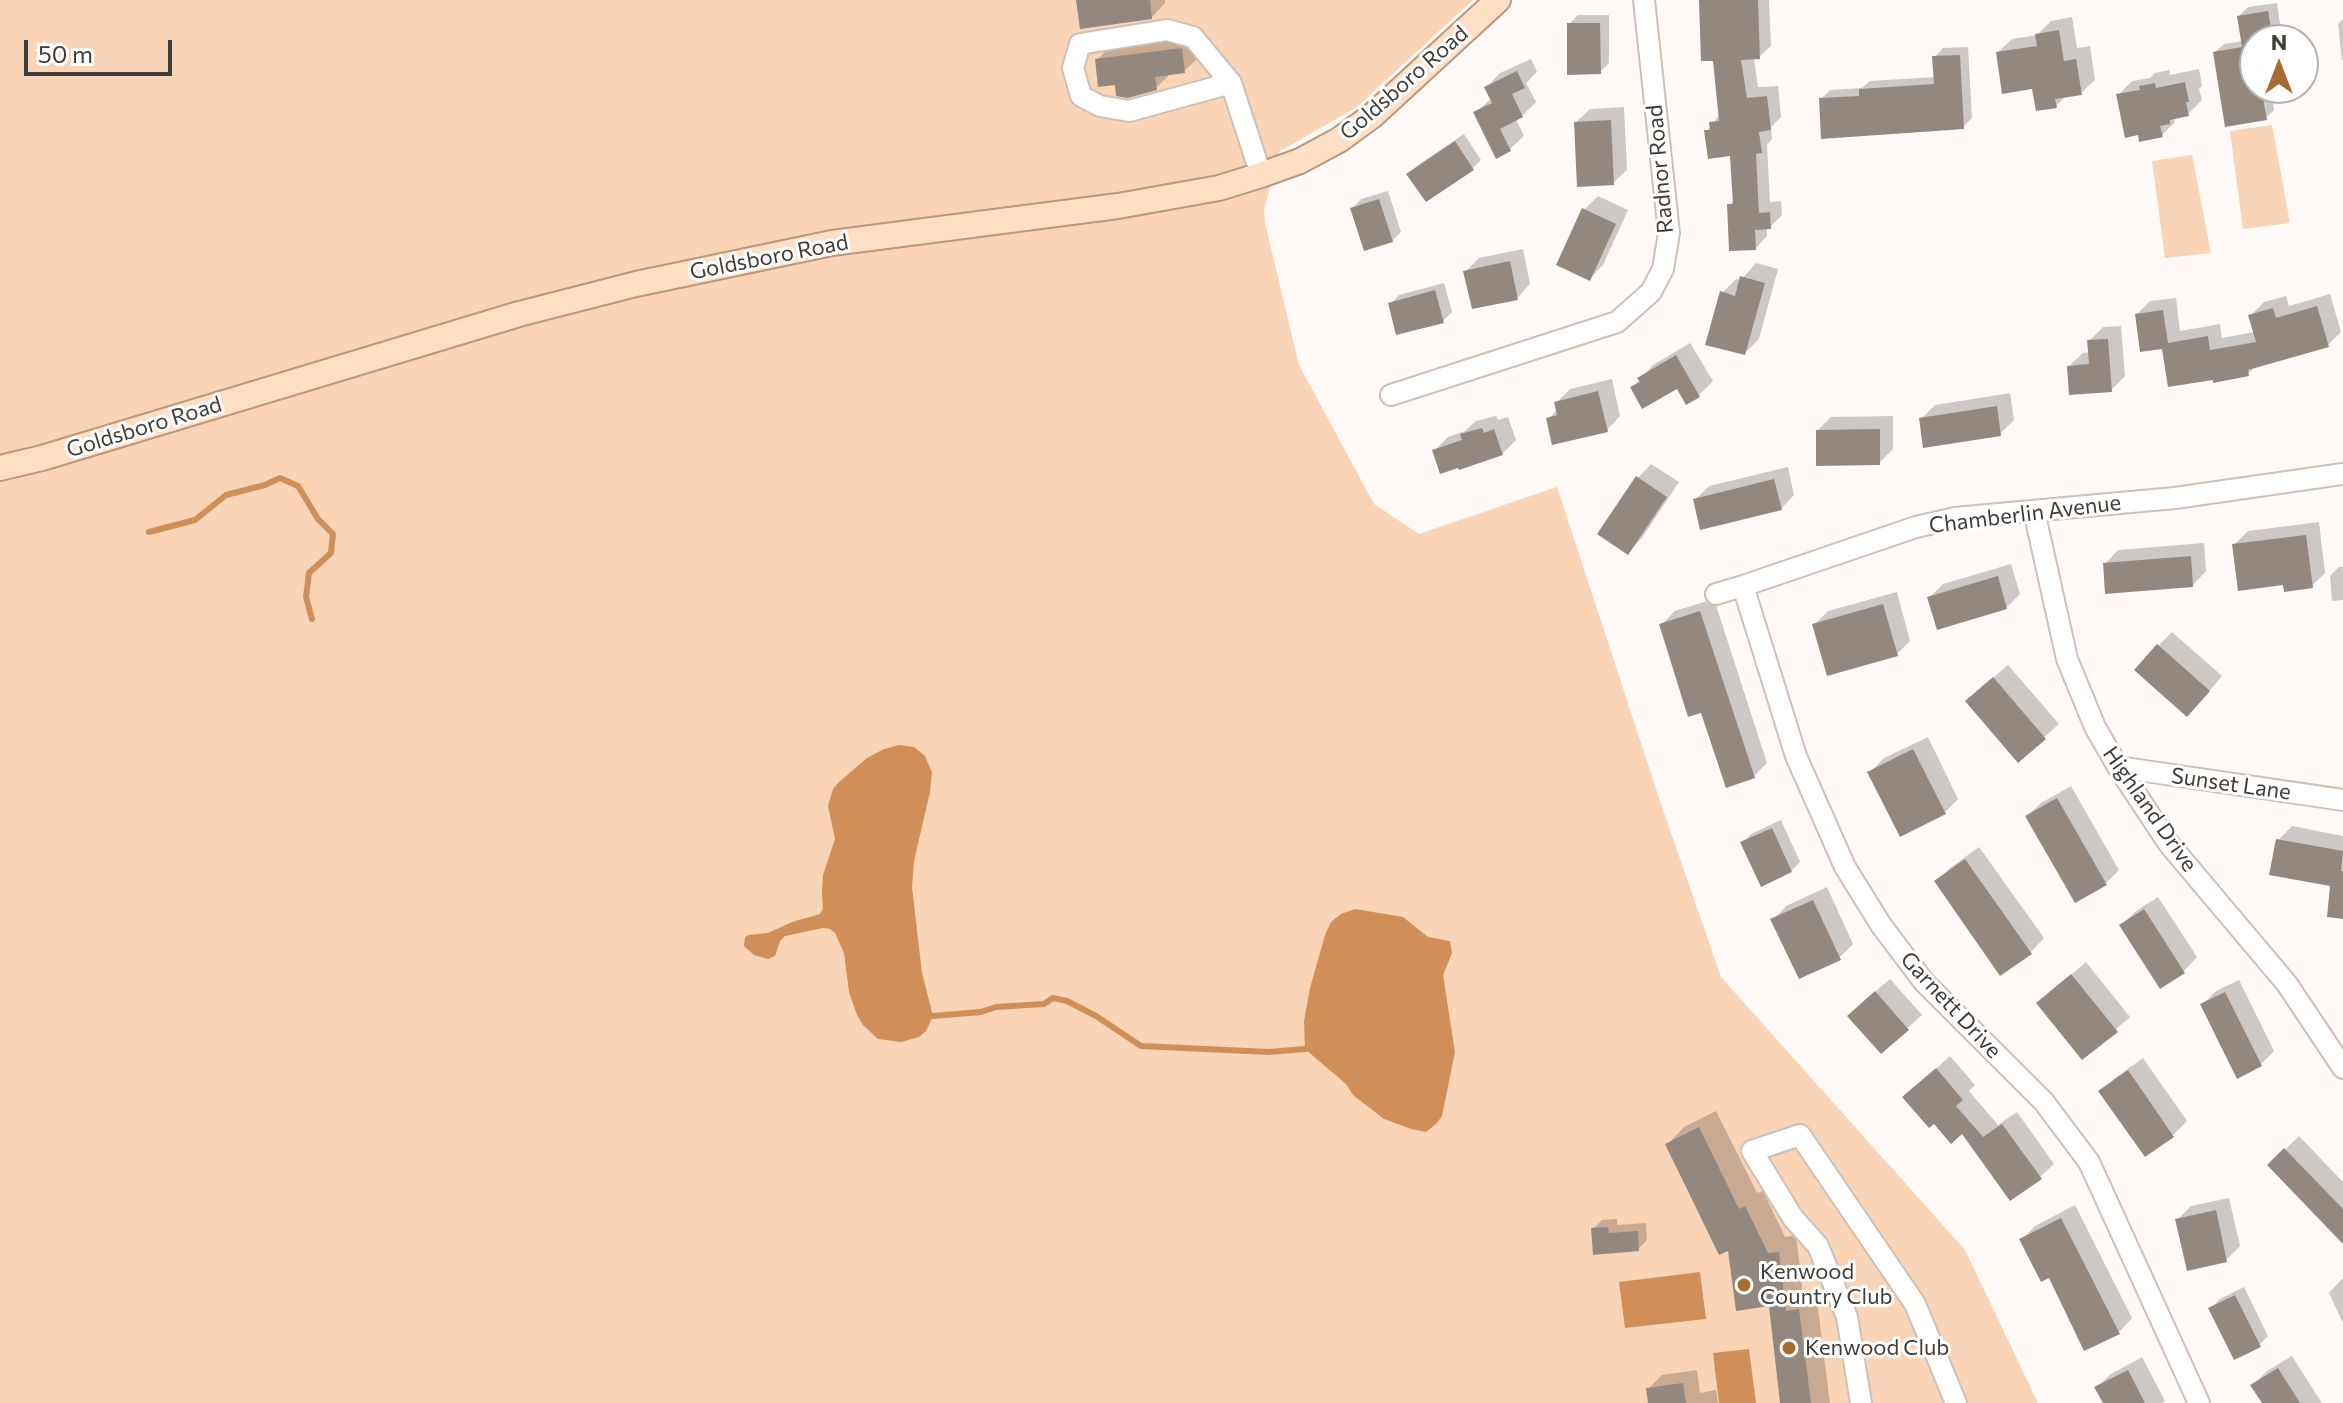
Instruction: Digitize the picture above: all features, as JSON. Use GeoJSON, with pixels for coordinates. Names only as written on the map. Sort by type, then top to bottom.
{"type":"FeatureCollection","features":[{"type":"Feature","properties":{"kind":"main road","name":"Goldsboro Road"},"geometry":{"type":"LineString","coordinates":[[0,468],[519,314],[636,284],[832,243],[1118,206],[1219,188],[1261,175],[1300,161],[1361,124],[1498,0]]}},
{"type":"Feature","properties":{"kind":"street","name":"Radnor Road"},"geometry":{"type":"LineString","coordinates":[[1391,395],[1617,322],[1651,292],[1663,269],[1669,233],[1644,0]]}},
{"type":"Feature","properties":{"kind":"street"},"geometry":{"type":"LineString","coordinates":[[1231,83],[1129,111],[1100,106],[1081,96],[1073,68],[1080,44],[1167,30],[1193,37],[1231,83],[1261,175]]}},
{"type":"Feature","properties":{"kind":"street","name":"Chamberlin Avenue"},"geometry":{"type":"LineString","coordinates":[[1716,594],[1916,527],[1955,518],[2175,498],[2343,474]]}},
{"type":"Feature","properties":{"kind":"street","name":"Highland Drive"},"geometry":{"type":"LineString","coordinates":[[2034,511],[2067,659],[2095,727],[2169,844],[2287,984],[2343,1068]]}},
{"type":"Feature","properties":{"kind":"street","name":"Garnett Drive"},"geometry":{"type":"LineString","coordinates":[[1743,586],[1796,756],[1845,867],[1881,925],[1924,982],[2044,1102],[2089,1162],[2199,1403]]}},
{"type":"Feature","properties":{"kind":"street","name":"Sunset Lane"},"geometry":{"type":"LineString","coordinates":[[2118,767],[2343,800]]}},
{"type":"Feature","properties":{"kind":"street"},"geometry":{"type":"LineString","coordinates":[[1861,1403],[1847,1317],[1818,1246],[1793,1218],[1752,1151],[1800,1135],[1915,1304],[1956,1403]]}},
{"type":"Feature","properties":{"kind":"shaded area"},"geometry":{"type":"Polygon","coordinates":[[[0,0],[1473,0],[1357,107],[1279,152],[1264,210],[1265,223],[1299,365],[1374,504],[1419,534],[1557,487],[1721,977],[1965,1250],[2038,1403],[0,1403],[0,0]]]}},
{"type":"Feature","properties":{"kind":"shaded area"},"geometry":{"type":"Polygon","coordinates":[[[2272,125],[2290,223],[2243,229],[2230,131],[2272,125]]]}},
{"type":"Feature","properties":{"kind":"shaded area"},"geometry":{"type":"Polygon","coordinates":[[[2192,155],[2211,253],[2165,258],[2152,161],[2192,155]]]}},
{"type":"Feature","properties":{"kind":"shaded area"},"geometry":{"type":"Polygon","coordinates":[[[899,745],[919,751],[925,756],[932,772],[914,861],[912,887],[922,973],[933,1016],[926,1031],[919,1037],[901,1042],[878,1039],[863,1025],[849,992],[844,953],[830,929],[785,936],[775,956],[768,959],[754,955],[744,946],[745,937],[749,935],[768,933],[820,914],[823,909],[823,875],[835,839],[828,806],[833,789],[867,758],[899,745]]]}},
{"type":"Feature","properties":{"kind":"shaded area"},"geometry":{"type":"Polygon","coordinates":[[[1355,909],[1403,917],[1428,937],[1450,941],[1452,953],[1443,975],[1455,1052],[1442,1116],[1426,1132],[1384,1119],[1353,1095],[1346,1084],[1305,1049],[1304,1021],[1325,935],[1331,922],[1355,909]]]}},
{"type":"Feature","properties":{"kind":"shaded area"},"geometry":{"type":"Polygon","coordinates":[[[1700,1272],[1706,1319],[1625,1328],[1619,1282],[1700,1272]]]}},
{"type":"Feature","properties":{"kind":"shaded area"},"geometry":{"type":"Polygon","coordinates":[[[1749,1349],[1756,1403],[1719,1403],[1713,1353],[1749,1349]]]}},
{"type":"Feature","properties":{"kind":"building"},"geometry":{"type":"Polygon","coordinates":[[[1076,0],[1150,0],[1152,19],[1080,29],[1076,0]]]}},
{"type":"Feature","properties":{"kind":"building"},"geometry":{"type":"Polygon","coordinates":[[[1699,0],[1758,0],[1760,59],[1741,60],[1747,98],[1767,96],[1771,130],[1759,132],[1762,153],[1756,154],[1759,213],[1770,212],[1771,229],[1755,230],[1756,250],[1729,251],[1727,204],[1733,204],[1730,156],[1708,159],[1704,130],[1710,130],[1709,122],[1719,121],[1713,61],[1701,61],[1699,0]]]}},
{"type":"Feature","properties":{"kind":"building"},"geometry":{"type":"Polygon","coordinates":[[[2268,11],[2270,24],[2239,24],[2239,28],[2237,16],[2268,11]]]}},
{"type":"Feature","properties":{"kind":"building"},"geometry":{"type":"Polygon","coordinates":[[[1567,23],[1600,23],[1601,74],[1567,75],[1567,23]]]}},
{"type":"Feature","properties":{"kind":"building"},"geometry":{"type":"Polygon","coordinates":[[[2059,30],[2064,61],[2076,59],[2082,95],[2055,99],[2057,108],[2036,111],[2032,89],[2002,94],[1996,52],[2037,46],[2035,34],[2059,30]]]}},
{"type":"Feature","properties":{"kind":"building"},"geometry":{"type":"Polygon","coordinates":[[[1182,48],[1185,73],[1155,77],[1157,90],[1128,98],[1116,96],[1115,85],[1098,87],[1095,59],[1182,48]]]}},
{"type":"Feature","properties":{"kind":"building"},"geometry":{"type":"Polygon","coordinates":[[[2239,48],[2239,104],[2264,104],[2267,120],[2225,127],[2213,52],[2239,48]]]}},
{"type":"Feature","properties":{"kind":"building"},"geometry":{"type":"Polygon","coordinates":[[[1960,55],[1964,129],[1821,139],[1819,98],[1859,96],[1859,89],[1934,84],[1932,56],[1960,55]]]}},
{"type":"Feature","properties":{"kind":"building"},"geometry":{"type":"Polygon","coordinates":[[[1517,71],[1525,88],[1512,94],[1523,117],[1500,129],[1511,151],[1496,159],[1473,112],[1492,103],[1484,87],[1517,71]]]}},
{"type":"Feature","properties":{"kind":"building"},"geometry":{"type":"Polygon","coordinates":[[[2185,82],[2189,116],[2170,120],[2170,124],[2160,126],[2163,137],[2139,142],[2138,135],[2125,138],[2116,94],[2140,90],[2139,86],[2155,83],[2156,88],[2185,82]]]}},
{"type":"Feature","properties":{"kind":"building"},"geometry":{"type":"Polygon","coordinates":[[[1611,120],[1614,185],[1577,187],[1574,122],[1611,120]]]}},
{"type":"Feature","properties":{"kind":"building"},"geometry":{"type":"Polygon","coordinates":[[[1455,141],[1474,170],[1426,202],[1406,174],[1455,141]]]}},
{"type":"Feature","properties":{"kind":"building"},"geometry":{"type":"Polygon","coordinates":[[[1379,199],[1393,242],[1364,251],[1350,208],[1379,199]]]}},
{"type":"Feature","properties":{"kind":"building"},"geometry":{"type":"Polygon","coordinates":[[[1582,208],[1616,224],[1590,281],[1556,265],[1582,208]]]}},
{"type":"Feature","properties":{"kind":"building"},"geometry":{"type":"Polygon","coordinates":[[[1510,261],[1518,300],[1472,309],[1463,271],[1510,261]]]}},
{"type":"Feature","properties":{"kind":"building"},"geometry":{"type":"Polygon","coordinates":[[[1740,276],[1765,283],[1745,355],[1705,345],[1720,291],[1735,296],[1740,276]]]}},
{"type":"Feature","properties":{"kind":"building"},"geometry":{"type":"Polygon","coordinates":[[[1435,290],[1444,323],[1396,335],[1388,303],[1435,290]]]}},
{"type":"Feature","properties":{"kind":"building"},"geometry":{"type":"Polygon","coordinates":[[[2317,306],[2329,347],[2248,370],[2249,376],[2168,387],[2162,349],[2140,352],[2135,314],[2163,310],[2168,343],[2208,336],[2210,350],[2256,342],[2248,315],[2273,308],[2276,318],[2317,306]]]}},
{"type":"Feature","properties":{"kind":"building"},"geometry":{"type":"Polygon","coordinates":[[[2108,339],[2112,392],[2069,395],[2067,366],[2089,364],[2087,340],[2108,339]]]}},
{"type":"Feature","properties":{"kind":"building"},"geometry":{"type":"Polygon","coordinates":[[[1676,355],[1700,397],[1686,405],[1677,389],[1642,409],[1630,387],[1640,382],[1637,378],[1676,355]]]}},
{"type":"Feature","properties":{"kind":"building"},"geometry":{"type":"Polygon","coordinates":[[[1598,391],[1608,432],[1552,445],[1546,418],[1557,415],[1554,402],[1598,391]]]}},
{"type":"Feature","properties":{"kind":"building"},"geometry":{"type":"Polygon","coordinates":[[[1997,406],[2001,436],[1923,448],[1919,418],[1997,406]]]}},
{"type":"Feature","properties":{"kind":"building"},"geometry":{"type":"Polygon","coordinates":[[[1482,428],[1484,433],[1494,429],[1503,455],[1440,474],[1432,450],[1462,440],[1460,434],[1482,428]]]}},
{"type":"Feature","properties":{"kind":"building"},"geometry":{"type":"Polygon","coordinates":[[[1880,429],[1880,465],[1816,466],[1816,430],[1880,429]]]}},
{"type":"Feature","properties":{"kind":"building"},"geometry":{"type":"Polygon","coordinates":[[[1636,476],[1667,497],[1628,555],[1597,534],[1636,476]]]}},
{"type":"Feature","properties":{"kind":"building"},"geometry":{"type":"Polygon","coordinates":[[[1774,479],[1782,510],[1700,530],[1693,499],[1774,479]]]}},
{"type":"Feature","properties":{"kind":"building"},"geometry":{"type":"Polygon","coordinates":[[[2306,535],[2313,588],[2284,592],[2283,585],[2238,591],[2232,544],[2306,535]]]}},
{"type":"Feature","properties":{"kind":"building"},"geometry":{"type":"Polygon","coordinates":[[[2191,556],[2193,587],[2105,594],[2103,563],[2191,556]]]}},
{"type":"Feature","properties":{"kind":"building"},"geometry":{"type":"Polygon","coordinates":[[[1998,576],[2007,609],[1937,630],[1927,597],[1998,576]]]}},
{"type":"Feature","properties":{"kind":"building"},"geometry":{"type":"Polygon","coordinates":[[[1883,604],[1898,656],[1827,676],[1812,624],[1883,604]]]}},
{"type":"Feature","properties":{"kind":"building"},"geometry":{"type":"Polygon","coordinates":[[[1700,611],[1755,778],[1726,788],[1701,713],[1688,717],[1659,624],[1700,611]]]}},
{"type":"Feature","properties":{"kind":"building"},"geometry":{"type":"Polygon","coordinates":[[[2157,644],[2210,691],[2187,717],[2134,670],[2157,644]]]}},
{"type":"Feature","properties":{"kind":"building"},"geometry":{"type":"Polygon","coordinates":[[[1993,677],[2046,739],[2018,763],[1965,701],[1993,677]]]}},
{"type":"Feature","properties":{"kind":"building"},"geometry":{"type":"Polygon","coordinates":[[[1913,749],[1946,814],[1900,837],[1867,772],[1913,749]]]}},
{"type":"Feature","properties":{"kind":"building"},"geometry":{"type":"Polygon","coordinates":[[[2057,798],[2107,885],[2075,903],[2025,816],[2057,798]]]}},
{"type":"Feature","properties":{"kind":"building"},"geometry":{"type":"Polygon","coordinates":[[[1772,828],[1792,872],[1761,887],[1740,842],[1772,828]]]}},
{"type":"Feature","properties":{"kind":"building"},"geometry":{"type":"Polygon","coordinates":[[[2276,839],[2343,851],[2343,919],[2327,917],[2330,886],[2269,875],[2276,839]]]}},
{"type":"Feature","properties":{"kind":"building"},"geometry":{"type":"Polygon","coordinates":[[[1965,859],[2032,954],[2000,976],[1934,881],[1965,859]]]}},
{"type":"Feature","properties":{"kind":"building"},"geometry":{"type":"Polygon","coordinates":[[[1813,900],[1841,960],[1799,979],[1770,919],[1813,900]]]}},
{"type":"Feature","properties":{"kind":"building"},"geometry":{"type":"Polygon","coordinates":[[[2144,909],[2185,973],[2160,989],[2119,925],[2144,909]]]}},
{"type":"Feature","properties":{"kind":"building"},"geometry":{"type":"Polygon","coordinates":[[[2071,974],[2118,1032],[2082,1060],[2036,1003],[2071,974]]]}},
{"type":"Feature","properties":{"kind":"building"},"geometry":{"type":"Polygon","coordinates":[[[1875,991],[1909,1030],[1881,1054],[1847,1016],[1875,991]]]}},
{"type":"Feature","properties":{"kind":"building"},"geometry":{"type":"Polygon","coordinates":[[[2225,992],[2262,1066],[2237,1079],[2200,1004],[2225,992]]]}},
{"type":"Feature","properties":{"kind":"building"},"geometry":{"type":"Polygon","coordinates":[[[1936,1068],[1963,1100],[1956,1106],[1983,1137],[2002,1124],[2042,1179],[2010,1201],[1962,1134],[1951,1144],[1934,1124],[1929,1128],[1902,1097],[1936,1068]]]}},
{"type":"Feature","properties":{"kind":"building"},"geometry":{"type":"Polygon","coordinates":[[[2128,1070],[2174,1137],[2145,1157],[2098,1091],[2128,1070]]]}},
{"type":"Feature","properties":{"kind":"building"},"geometry":{"type":"Polygon","coordinates":[[[1699,1127],[1739,1209],[1745,1206],[1768,1253],[1779,1252],[1786,1311],[1799,1309],[1811,1403],[1780,1403],[1769,1306],[1736,1311],[1728,1251],[1719,1255],[1665,1144],[1699,1127]]]}},
{"type":"Feature","properties":{"kind":"building"},"geometry":{"type":"Polygon","coordinates":[[[2284,1148],[2343,1209],[2343,1244],[2267,1165],[2284,1148]]]}},
{"type":"Feature","properties":{"kind":"building"},"geometry":{"type":"Polygon","coordinates":[[[2216,1210],[2227,1262],[2187,1271],[2175,1219],[2216,1210]]]}},
{"type":"Feature","properties":{"kind":"building"},"geometry":{"type":"Polygon","coordinates":[[[2061,1218],[2120,1334],[2084,1351],[2049,1278],[2041,1282],[2019,1239],[2061,1218]]]}},
{"type":"Feature","properties":{"kind":"building"},"geometry":{"type":"Polygon","coordinates":[[[1608,1227],[1609,1233],[1638,1231],[1639,1251],[1593,1255],[1591,1228],[1608,1227]]]}},
{"type":"Feature","properties":{"kind":"building"},"geometry":{"type":"Polygon","coordinates":[[[2235,1295],[2261,1347],[2234,1360],[2208,1308],[2235,1295]]]}},
{"type":"Feature","properties":{"kind":"building"},"geometry":{"type":"Polygon","coordinates":[[[2278,1368],[2300,1403],[2262,1403],[2250,1385],[2278,1368]]]}},
{"type":"Feature","properties":{"kind":"building"},"geometry":{"type":"Polygon","coordinates":[[[2128,1370],[2145,1403],[2103,1403],[2094,1387],[2128,1370]]]}},
{"type":"Feature","properties":{"kind":"building"},"geometry":{"type":"Polygon","coordinates":[[[1683,1383],[1686,1403],[1648,1403],[1646,1388],[1683,1383]]]}},
{"type":"Feature","properties":{"kind":"waterway"},"geometry":{"type":"LineString","coordinates":[[149,532],[195,520],[226,495],[280,478],[298,486],[318,519],[333,534],[331,553],[309,573],[306,597],[312,619]]}},
{"type":"Feature","properties":{"kind":"waterway"},"geometry":{"type":"LineString","coordinates":[[933,1016],[1044,1004],[1053,998],[1067,1001],[1096,1016],[1141,1046],[1269,1052],[1305,1049]]}},
{"type":"Feature","properties":{"kind":"place","name":"Kenwood Country Club"},"geometry":{"type":"Point","coordinates":[1744,1285]}},
{"type":"Feature","properties":{"kind":"place","name":"Kenwood Club"},"geometry":{"type":"Point","coordinates":[1789,1348]}}]}
